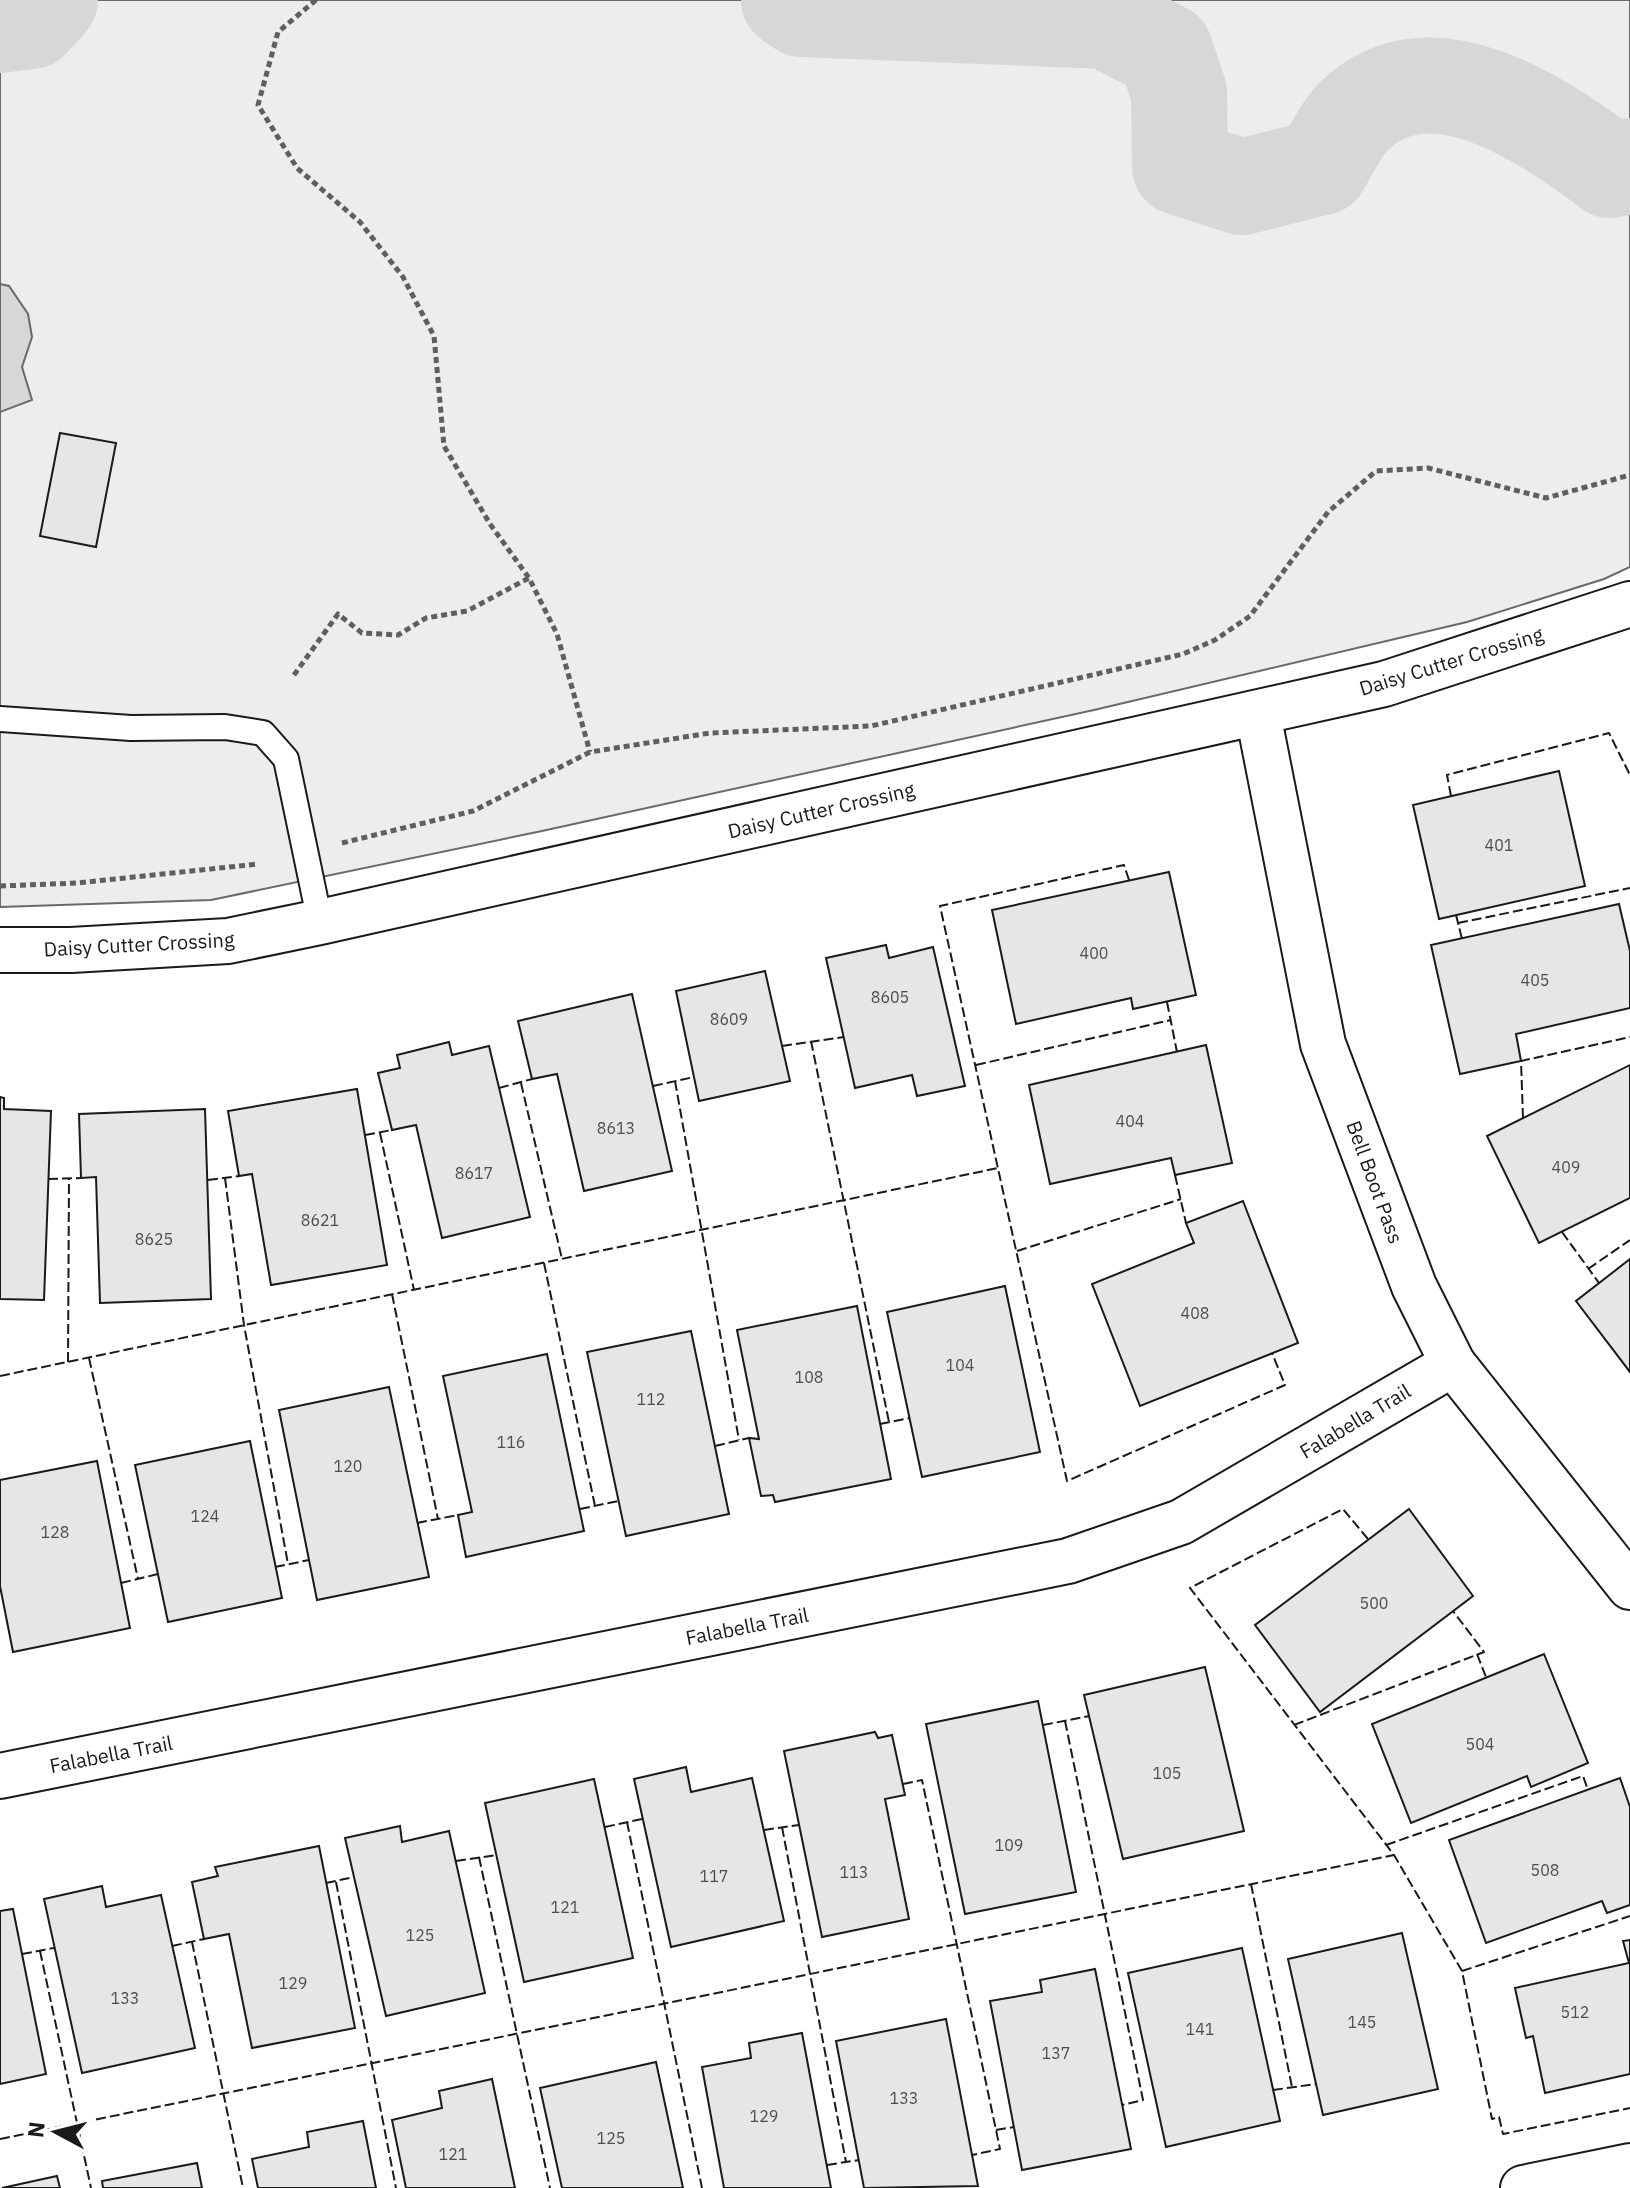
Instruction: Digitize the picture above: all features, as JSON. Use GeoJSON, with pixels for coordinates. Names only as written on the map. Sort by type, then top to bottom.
{"type":"FeatureCollection","features":[{"type":"Feature","properties":{"kind":"street","name":"Daisy Cutter Crossing"},"geometry":{"type":"LineString","coordinates":[[0,950],[71,950],[228,941],[320,922],[1384,684],[1630,604]]}},
{"type":"Feature","properties":{"kind":"street","name":"Bell Boot Pass"},"geometry":{"type":"LineString","coordinates":[[1258,714],[1323,1044],[1414,1286],[1453,1364],[1630,1587]]}},
{"type":"Feature","properties":{"kind":"street","name":"Falabella Trail"},"geometry":{"type":"LineString","coordinates":[[0,1776],[1068,1561],[1181,1522],[1453,1364]]}},
{"type":"Feature","properties":{"kind":"street"},"geometry":{"type":"LineString","coordinates":[[1523,2188],[1630,2166]]}},
{"type":"Feature","properties":{"kind":"lane"},"geometry":{"type":"LineString","coordinates":[[0,719],[131,728],[225,727],[263,733],[286,759],[320,922]]}},
{"type":"Feature","properties":{"kind":"path"},"geometry":{"type":"LineString","coordinates":[[316,0],[278,32],[258,105],[297,168],[360,222],[403,277],[434,336],[444,446],[490,524],[529,578],[557,634],[590,752]]}},
{"type":"Feature","properties":{"kind":"path"},"geometry":{"type":"LineString","coordinates":[[337,844],[473,811],[590,752],[710,733],[871,726],[1183,654],[1215,640],[1250,616],[1328,512],[1376,471],[1428,468],[1546,498],[1630,475]]}},
{"type":"Feature","properties":{"kind":"path"},"geometry":{"type":"LineString","coordinates":[[294,675],[338,614],[362,633],[398,635],[426,618],[467,611],[529,578]]}},
{"type":"Feature","properties":{"kind":"path"},"geometry":{"type":"LineString","coordinates":[[0,886],[77,883],[258,864]]}},
{"type":"Feature","properties":{"kind":"shaded area"},"geometry":{"type":"Polygon","coordinates":[[[0,0],[1630,0],[1630,567],[1604,579],[1467,622],[1094,710],[542,831],[211,900],[0,907],[0,0]]]}},
{"type":"Feature","properties":{"kind":"shaded area"},"geometry":{"type":"Polygon","coordinates":[[[0,284],[9,286],[28,314],[32,337],[22,367],[32,400],[0,412],[0,284]]]}},
{"type":"Feature","properties":{"kind":"building"},"geometry":{"type":"Polygon","coordinates":[[[60,433],[116,443],[96,547],[40,536],[60,433]]]}},
{"type":"Feature","properties":{"kind":"building"},"geometry":{"type":"Polygon","coordinates":[[[1559,771],[1585,886],[1439,919],[1413,805],[1559,771]]]}},
{"type":"Feature","properties":{"kind":"building"},"geometry":{"type":"Polygon","coordinates":[[[1169,872],[1196,995],[1133,1009],[1131,998],[1016,1024],[992,910],[1169,872]]]}},
{"type":"Feature","properties":{"kind":"building"},"geometry":{"type":"Polygon","coordinates":[[[1619,904],[1630,951],[1630,1008],[1516,1034],[1521,1061],[1460,1074],[1431,945],[1619,904]]]}},
{"type":"Feature","properties":{"kind":"building"},"geometry":{"type":"Polygon","coordinates":[[[886,945],[889,958],[933,947],[965,1086],[917,1096],[912,1075],[855,1088],[826,958],[886,945]]]}},
{"type":"Feature","properties":{"kind":"building"},"geometry":{"type":"Polygon","coordinates":[[[765,971],[790,1081],[699,1101],[676,991],[765,971]]]}},
{"type":"Feature","properties":{"kind":"building"},"geometry":{"type":"Polygon","coordinates":[[[632,994],[672,1171],[584,1191],[557,1074],[532,1079],[518,1021],[632,994]]]}},
{"type":"Feature","properties":{"kind":"building"},"geometry":{"type":"Polygon","coordinates":[[[449,1042],[452,1055],[489,1046],[530,1217],[442,1238],[416,1125],[392,1130],[378,1073],[400,1068],[397,1055],[449,1042]]]}},
{"type":"Feature","properties":{"kind":"building"},"geometry":{"type":"Polygon","coordinates":[[[1206,1045],[1232,1163],[1175,1175],[1171,1158],[1050,1184],[1029,1085],[1206,1045]]]}},
{"type":"Feature","properties":{"kind":"building"},"geometry":{"type":"Polygon","coordinates":[[[1630,1065],[1630,1198],[1539,1243],[1487,1136],[1630,1065]]]}},
{"type":"Feature","properties":{"kind":"building"},"geometry":{"type":"Polygon","coordinates":[[[357,1089],[387,1265],[271,1285],[252,1174],[239,1176],[228,1111],[357,1089]]]}},
{"type":"Feature","properties":{"kind":"building"},"geometry":{"type":"Polygon","coordinates":[[[0,1097],[4,1098],[4,1109],[51,1111],[44,1300],[0,1299],[0,1097]]]}},
{"type":"Feature","properties":{"kind":"building"},"geometry":{"type":"Polygon","coordinates":[[[205,1109],[211,1299],[100,1303],[96,1177],[81,1178],[79,1114],[205,1109]]]}},
{"type":"Feature","properties":{"kind":"building"},"geometry":{"type":"Polygon","coordinates":[[[1243,1201],[1298,1343],[1140,1406],[1092,1284],[1194,1243],[1186,1223],[1243,1201]]]}},
{"type":"Feature","properties":{"kind":"building"},"geometry":{"type":"Polygon","coordinates":[[[1630,1259],[1630,1372],[1576,1301],[1630,1259]]]}},
{"type":"Feature","properties":{"kind":"building"},"geometry":{"type":"Polygon","coordinates":[[[1005,1286],[1040,1452],[922,1477],[887,1312],[1005,1286]]]}},
{"type":"Feature","properties":{"kind":"building"},"geometry":{"type":"Polygon","coordinates":[[[857,1306],[891,1479],[775,1502],[773,1495],[761,1496],[749,1438],[759,1439],[737,1330],[857,1306]]]}},
{"type":"Feature","properties":{"kind":"building"},"geometry":{"type":"Polygon","coordinates":[[[691,1331],[729,1514],[626,1536],[587,1352],[691,1331]]]}},
{"type":"Feature","properties":{"kind":"building"},"geometry":{"type":"Polygon","coordinates":[[[547,1354],[584,1531],[466,1557],[458,1515],[472,1512],[443,1376],[547,1354]]]}},
{"type":"Feature","properties":{"kind":"building"},"geometry":{"type":"Polygon","coordinates":[[[389,1387],[429,1577],[317,1600],[279,1410],[389,1387]]]}},
{"type":"Feature","properties":{"kind":"building"},"geometry":{"type":"Polygon","coordinates":[[[250,1441],[282,1598],[168,1622],[135,1465],[250,1441]]]}},
{"type":"Feature","properties":{"kind":"building"},"geometry":{"type":"Polygon","coordinates":[[[97,1461],[130,1628],[13,1652],[0,1586],[0,1480],[97,1461]]]}},
{"type":"Feature","properties":{"kind":"building"},"geometry":{"type":"Polygon","coordinates":[[[1409,1509],[1473,1596],[1320,1712],[1255,1625],[1409,1509]]]}},
{"type":"Feature","properties":{"kind":"building"},"geometry":{"type":"Polygon","coordinates":[[[1544,1654],[1588,1763],[1531,1787],[1527,1776],[1411,1823],[1372,1724],[1544,1654]]]}},
{"type":"Feature","properties":{"kind":"building"},"geometry":{"type":"Polygon","coordinates":[[[1205,1667],[1244,1831],[1123,1859],[1084,1695],[1205,1667]]]}},
{"type":"Feature","properties":{"kind":"building"},"geometry":{"type":"Polygon","coordinates":[[[1038,1701],[1076,1892],[965,1914],[926,1724],[1038,1701]]]}},
{"type":"Feature","properties":{"kind":"building"},"geometry":{"type":"Polygon","coordinates":[[[875,1732],[878,1738],[892,1735],[905,1795],[885,1799],[909,1919],[822,1937],[784,1751],[875,1732]]]}},
{"type":"Feature","properties":{"kind":"building"},"geometry":{"type":"Polygon","coordinates":[[[686,1767],[691,1792],[752,1778],[784,1921],[671,1947],[634,1779],[686,1767]]]}},
{"type":"Feature","properties":{"kind":"building"},"geometry":{"type":"Polygon","coordinates":[[[1620,1778],[1630,1807],[1630,1905],[1607,1913],[1602,1901],[1486,1943],[1449,1840],[1620,1778]]]}},
{"type":"Feature","properties":{"kind":"building"},"geometry":{"type":"Polygon","coordinates":[[[594,1779],[633,1958],[524,1982],[485,1803],[594,1779]]]}},
{"type":"Feature","properties":{"kind":"building"},"geometry":{"type":"Polygon","coordinates":[[[400,1826],[402,1842],[449,1831],[485,1993],[386,2016],[345,1838],[400,1826]]]}},
{"type":"Feature","properties":{"kind":"building"},"geometry":{"type":"Polygon","coordinates":[[[319,1846],[355,2028],[252,2048],[229,1934],[204,1939],[192,1882],[218,1876],[215,1867],[319,1846]]]}},
{"type":"Feature","properties":{"kind":"building"},"geometry":{"type":"Polygon","coordinates":[[[102,1886],[106,1907],[161,1895],[195,2048],[82,2073],[44,1899],[102,1886]]]}},
{"type":"Feature","properties":{"kind":"building"},"geometry":{"type":"Polygon","coordinates":[[[13,1909],[46,2074],[0,2084],[0,1911],[13,1909]]]}},
{"type":"Feature","properties":{"kind":"building"},"geometry":{"type":"Polygon","coordinates":[[[1402,1933],[1438,2089],[1323,2115],[1288,1959],[1402,1933]]]}},
{"type":"Feature","properties":{"kind":"building"},"geometry":{"type":"Polygon","coordinates":[[[1630,1940],[1630,2074],[1545,2093],[1533,2036],[1526,2038],[1515,1988],[1629,1963],[1623,1941],[1630,1940]]]}},
{"type":"Feature","properties":{"kind":"building"},"geometry":{"type":"Polygon","coordinates":[[[1242,1948],[1280,2121],[1166,2147],[1128,1973],[1242,1948]]]}},
{"type":"Feature","properties":{"kind":"building"},"geometry":{"type":"Polygon","coordinates":[[[1095,1969],[1131,2149],[1022,2170],[990,2001],[1042,1992],[1040,1980],[1095,1969]]]}},
{"type":"Feature","properties":{"kind":"building"},"geometry":{"type":"Polygon","coordinates":[[[946,2019],[978,2186],[864,2188],[836,2041],[946,2019]]]}},
{"type":"Feature","properties":{"kind":"building"},"geometry":{"type":"Polygon","coordinates":[[[802,2033],[831,2188],[724,2188],[702,2067],[751,2058],[749,2043],[802,2033]]]}},
{"type":"Feature","properties":{"kind":"building"},"geometry":{"type":"Polygon","coordinates":[[[656,2062],[683,2188],[562,2188],[540,2088],[656,2062]]]}},
{"type":"Feature","properties":{"kind":"building"},"geometry":{"type":"Polygon","coordinates":[[[492,2079],[515,2188],[406,2188],[392,2120],[442,2108],[439,2091],[492,2079]]]}},
{"type":"Feature","properties":{"kind":"building"},"geometry":{"type":"Polygon","coordinates":[[[363,2121],[376,2188],[258,2188],[252,2159],[309,2147],[307,2132],[363,2121]]]}},
{"type":"Feature","properties":{"kind":"building"},"geometry":{"type":"Polygon","coordinates":[[[197,2163],[202,2188],[103,2188],[102,2181],[197,2163]]]}},
{"type":"Feature","properties":{"kind":"building"},"geometry":{"type":"Polygon","coordinates":[[[57,2176],[60,2188],[2,2188],[57,2176]]]}},
{"type":"Feature","properties":{"kind":"waterway"},"geometry":{"type":"LineString","coordinates":[[0,25],[31,21],[50,0]]}},
{"type":"Feature","properties":{"kind":"waterway"},"geometry":{"type":"LineString","coordinates":[[789,0],[802,9],[1106,21],[1165,51],[1179,92],[1180,167],[1242,187],[1321,167],[1354,116],[1384,95],[1417,86],[1451,87],[1486,96],[1553,130],[1610,170],[1630,166]]}},
{"type":"Feature","properties":{"kind":"fence"},"geometry":{"type":"LineString","coordinates":[[1451,796],[1447,775],[1609,733],[1630,775]]}},
{"type":"Feature","properties":{"kind":"fence"},"geometry":{"type":"LineString","coordinates":[[1129,880],[1124,865],[940,906],[1067,1481],[1285,1385],[1272,1353]]}},
{"type":"Feature","properties":{"kind":"fence"},"geometry":{"type":"LineString","coordinates":[[1458,923],[1630,888]]}},
{"type":"Feature","properties":{"kind":"fence"},"geometry":{"type":"LineString","coordinates":[[1456,915],[1462,939]]}},
{"type":"Feature","properties":{"kind":"fence"},"geometry":{"type":"LineString","coordinates":[[1167,1002],[1177,1052]]}},
{"type":"Feature","properties":{"kind":"fence"},"geometry":{"type":"LineString","coordinates":[[976,1065],[1171,1020]]}},
{"type":"Feature","properties":{"kind":"fence"},"geometry":{"type":"LineString","coordinates":[[782,1046],[844,1037]]}},
{"type":"Feature","properties":{"kind":"fence"},"geometry":{"type":"LineString","coordinates":[[1523,1118],[1521,1061],[1630,1037]]}},
{"type":"Feature","properties":{"kind":"fence"},"geometry":{"type":"LineString","coordinates":[[811,1041],[889,1422]]}},
{"type":"Feature","properties":{"kind":"fence"},"geometry":{"type":"LineString","coordinates":[[653,1086],[694,1077]]}},
{"type":"Feature","properties":{"kind":"fence"},"geometry":{"type":"LineString","coordinates":[[499,1088],[532,1079]]}},
{"type":"Feature","properties":{"kind":"fence"},"geometry":{"type":"LineString","coordinates":[[675,1081],[739,1440]]}},
{"type":"Feature","properties":{"kind":"fence"},"geometry":{"type":"LineString","coordinates":[[521,1083],[562,1259]]}},
{"type":"Feature","properties":{"kind":"fence"},"geometry":{"type":"LineString","coordinates":[[365,1135],[392,1130]]}},
{"type":"Feature","properties":{"kind":"fence"},"geometry":{"type":"LineString","coordinates":[[380,1133],[414,1290]]}},
{"type":"Feature","properties":{"kind":"fence"},"geometry":{"type":"LineString","coordinates":[[0,1376],[998,1168]]}},
{"type":"Feature","properties":{"kind":"fence"},"geometry":{"type":"LineString","coordinates":[[1175,1175],[1186,1223]]}},
{"type":"Feature","properties":{"kind":"fence"},"geometry":{"type":"LineString","coordinates":[[208,1180],[239,1176]]}},
{"type":"Feature","properties":{"kind":"fence"},"geometry":{"type":"LineString","coordinates":[[68,1362],[69,1178]]}},
{"type":"Feature","properties":{"kind":"fence"},"geometry":{"type":"LineString","coordinates":[[48,1179],[81,1178]]}},
{"type":"Feature","properties":{"kind":"fence"},"geometry":{"type":"LineString","coordinates":[[225,1178],[244,1325],[288,1564]]}},
{"type":"Feature","properties":{"kind":"fence"},"geometry":{"type":"LineString","coordinates":[[1017,1251],[1181,1199]]}},
{"type":"Feature","properties":{"kind":"fence"},"geometry":{"type":"LineString","coordinates":[[1562,1232],[1599,1283]]}},
{"type":"Feature","properties":{"kind":"fence"},"geometry":{"type":"LineString","coordinates":[[1588,1269],[1630,1240]]}},
{"type":"Feature","properties":{"kind":"fence"},"geometry":{"type":"LineString","coordinates":[[544,1263],[595,1506]]}},
{"type":"Feature","properties":{"kind":"fence"},"geometry":{"type":"LineString","coordinates":[[392,1294],[438,1519]]}},
{"type":"Feature","properties":{"kind":"fence"},"geometry":{"type":"LineString","coordinates":[[89,1358],[138,1579]]}},
{"type":"Feature","properties":{"kind":"fence"},"geometry":{"type":"LineString","coordinates":[[880,1424],[910,1418]]}},
{"type":"Feature","properties":{"kind":"fence"},"geometry":{"type":"LineString","coordinates":[[715,1446],[749,1438]]}},
{"type":"Feature","properties":{"kind":"fence"},"geometry":{"type":"LineString","coordinates":[[580,1509],[618,1501]]}},
{"type":"Feature","properties":{"kind":"fence"},"geometry":{"type":"LineString","coordinates":[[1368,1539],[1343,1509],[1190,1588],[1394,1855],[1462,1971],[1492,2119],[1499,2117],[1503,2134],[1630,2108]]}},
{"type":"Feature","properties":{"kind":"fence"},"geometry":{"type":"LineString","coordinates":[[417,1523],[458,1515]]}},
{"type":"Feature","properties":{"kind":"fence"},"geometry":{"type":"LineString","coordinates":[[275,1567],[309,1560]]}},
{"type":"Feature","properties":{"kind":"fence"},"geometry":{"type":"LineString","coordinates":[[121,1583],[158,1574]]}},
{"type":"Feature","properties":{"kind":"fence"},"geometry":{"type":"LineString","coordinates":[[1294,1725],[1484,1652],[1453,1611]]}},
{"type":"Feature","properties":{"kind":"fence"},"geometry":{"type":"LineString","coordinates":[[1477,1654],[1486,1677]]}},
{"type":"Feature","properties":{"kind":"fence"},"geometry":{"type":"LineString","coordinates":[[1043,1725],[1090,1716]]}},
{"type":"Feature","properties":{"kind":"fence"},"geometry":{"type":"LineString","coordinates":[[1065,1721],[1143,2100],[1122,2105]]}},
{"type":"Feature","properties":{"kind":"fence"},"geometry":{"type":"LineString","coordinates":[[1386,1845],[1583,1776],[1588,1790]]}},
{"type":"Feature","properties":{"kind":"fence"},"geometry":{"type":"LineString","coordinates":[[903,1784],[922,1780],[1000,2149],[972,2155]]}},
{"type":"Feature","properties":{"kind":"fence"},"geometry":{"type":"LineString","coordinates":[[605,1827],[642,1819]]}},
{"type":"Feature","properties":{"kind":"fence"},"geometry":{"type":"LineString","coordinates":[[627,1822],[702,2188]]}},
{"type":"Feature","properties":{"kind":"fence"},"geometry":{"type":"LineString","coordinates":[[764,1830],[799,1825]]}},
{"type":"Feature","properties":{"kind":"fence"},"geometry":{"type":"LineString","coordinates":[[782,1827],[846,2162]]}},
{"type":"Feature","properties":{"kind":"fence"},"geometry":{"type":"LineString","coordinates":[[456,1861],[497,1855]]}},
{"type":"Feature","properties":{"kind":"fence"},"geometry":{"type":"LineString","coordinates":[[0,2139],[1394,1855]]}},
{"type":"Feature","properties":{"kind":"fence"},"geometry":{"type":"LineString","coordinates":[[479,1857],[550,2188]]}},
{"type":"Feature","properties":{"kind":"fence"},"geometry":{"type":"LineString","coordinates":[[326,1883],[354,1877]]}},
{"type":"Feature","properties":{"kind":"fence"},"geometry":{"type":"LineString","coordinates":[[336,1882],[396,2188]]}},
{"type":"Feature","properties":{"kind":"fence"},"geometry":{"type":"LineString","coordinates":[[1251,1884],[1292,2087]]}},
{"type":"Feature","properties":{"kind":"fence"},"geometry":{"type":"LineString","coordinates":[[1462,1971],[1630,1916]]}},
{"type":"Feature","properties":{"kind":"fence"},"geometry":{"type":"LineString","coordinates":[[172,1946],[204,1939]]}},
{"type":"Feature","properties":{"kind":"fence"},"geometry":{"type":"LineString","coordinates":[[192,1942],[243,2188]]}},
{"type":"Feature","properties":{"kind":"fence"},"geometry":{"type":"LineString","coordinates":[[22,1954],[54,1948]]}},
{"type":"Feature","properties":{"kind":"fence"},"geometry":{"type":"LineString","coordinates":[[40,1951],[91,2188]]}},
{"type":"Feature","properties":{"kind":"fence"},"geometry":{"type":"LineString","coordinates":[[1273,2090],[1316,2084]]}},
{"type":"Feature","properties":{"kind":"fence"},"geometry":{"type":"LineString","coordinates":[[996,2130],[1014,2127]]}},
{"type":"Feature","properties":{"kind":"fence"},"geometry":{"type":"LineString","coordinates":[[827,2165],[859,2160]]}}]}
